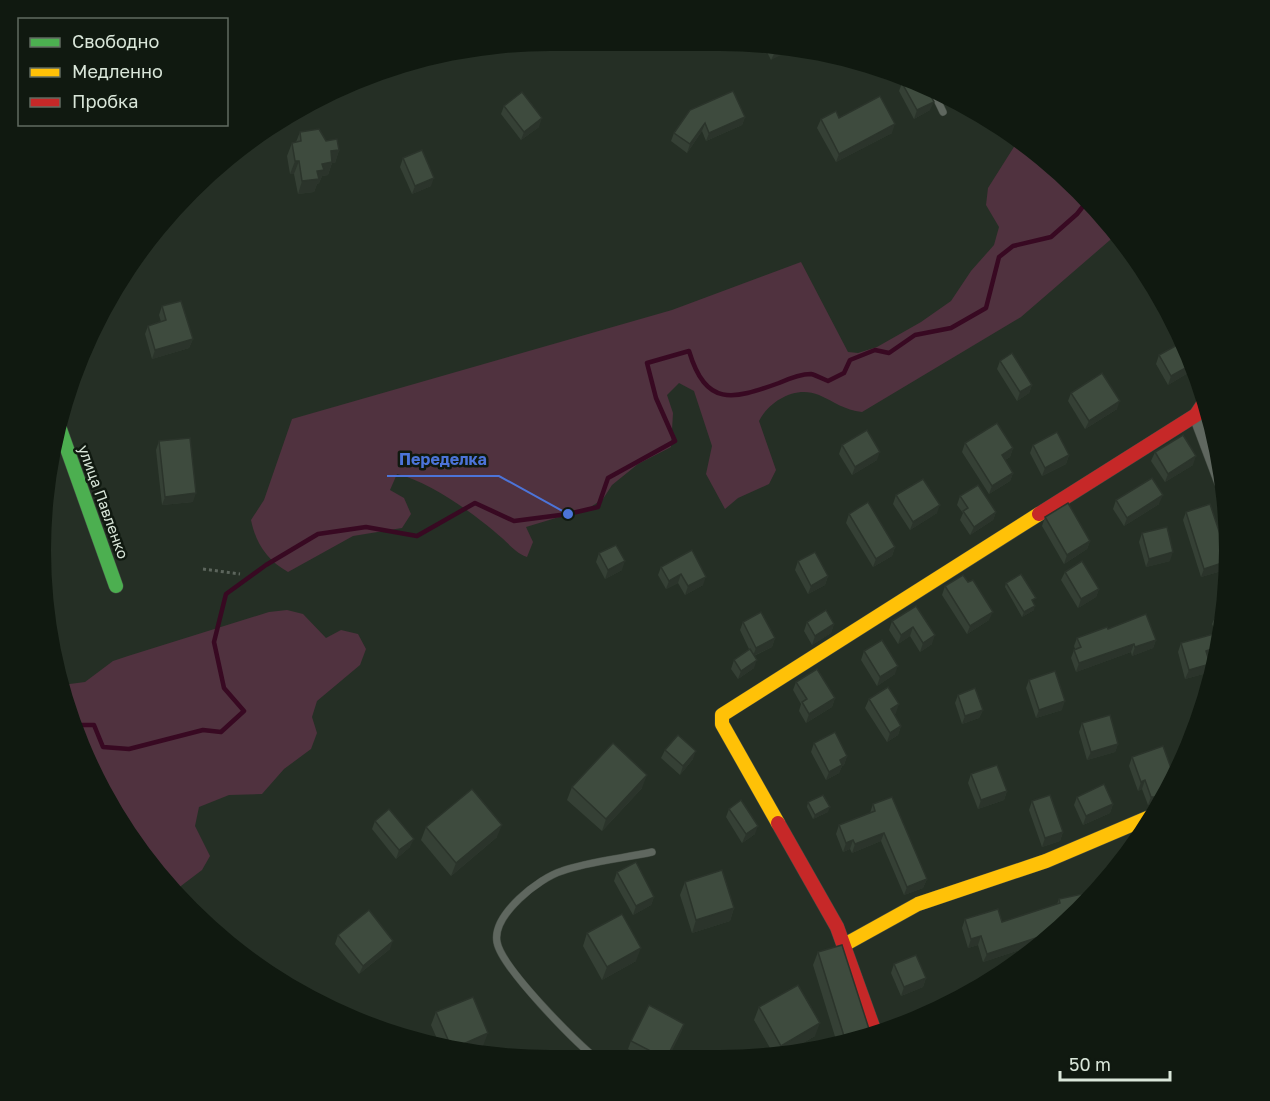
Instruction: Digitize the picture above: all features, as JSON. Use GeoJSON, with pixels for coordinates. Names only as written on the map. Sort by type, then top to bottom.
{"type":"FeatureCollection","features":[{"type":"Feature","properties":{"kind":"street"},"geometry":{"type":"LineString","coordinates":[[873,1025],[844,945],[722,724],[722,715],[1199,413]]}},
{"type":"Feature","properties":{"kind":"street","name":"улица Павленко"},"geometry":{"type":"LineString","coordinates":[[64,440],[116,586]]}},
{"type":"Feature","properties":{"kind":"street"},"geometry":{"type":"LineString","coordinates":[[844,945],[918,904],[1046,861],[1139,822]]}},
{"type":"Feature","properties":{"kind":"lane"},"geometry":{"type":"LineString","coordinates":[[938,102],[943,112]]}},
{"type":"Feature","properties":{"kind":"lane"},"geometry":{"type":"LineString","coordinates":[[588,1050],[509,969],[497,942],[500,922],[521,896],[560,871],[652,852]]}},
{"type":"Feature","properties":{"kind":"path"},"geometry":{"type":"LineString","coordinates":[[203,569],[240,574]]}},
{"type":"Feature","properties":{"kind":"shaded area"},"geometry":{"type":"Polygon","coordinates":[[[1014,147],[1073,197],[1111,240],[1021,317],[862,412],[845,408],[810,392],[793,394],[776,401],[759,421],[776,470],[769,484],[738,498],[725,509],[706,474],[712,446],[694,391],[679,383],[667,395],[673,413],[671,447],[638,464],[612,485],[603,499],[589,508],[526,527],[533,542],[527,557],[516,551],[479,519],[438,491],[397,474],[390,490],[404,498],[411,514],[402,528],[353,536],[288,572],[268,557],[259,544],[251,520],[264,500],[292,419],[672,310],[801,262],[848,352],[858,353],[877,347],[921,322],[951,301],[971,271],[994,245],[999,227],[986,205],[988,188],[1014,147]]]}},
{"type":"Feature","properties":{"kind":"shaded area"},"geometry":{"type":"Polygon","coordinates":[[[287,610],[303,614],[326,638],[341,630],[358,634],[366,649],[360,665],[317,701],[312,717],[317,733],[311,749],[284,769],[262,794],[229,795],[199,807],[195,826],[210,856],[202,870],[181,886],[154,855],[118,800],[89,742],[69,684],[85,682],[113,661],[269,612],[287,610]]]}},
{"type":"Feature","properties":{"kind":"building"},"geometry":{"type":"Polygon","coordinates":[[[904,86],[933,99],[934,102],[917,110],[904,86]]]}},
{"type":"Feature","properties":{"kind":"building"},"geometry":{"type":"Polygon","coordinates":[[[733,91],[745,117],[709,133],[705,123],[690,144],[674,133],[690,110],[733,91]]]}},
{"type":"Feature","properties":{"kind":"building"},"geometry":{"type":"Polygon","coordinates":[[[522,92],[542,118],[524,132],[504,106],[522,92]]]}},
{"type":"Feature","properties":{"kind":"building"},"geometry":{"type":"Polygon","coordinates":[[[880,96],[895,124],[839,154],[821,119],[836,111],[839,118],[880,96]]]}},
{"type":"Feature","properties":{"kind":"building"},"geometry":{"type":"Polygon","coordinates":[[[319,129],[326,141],[337,139],[339,150],[331,151],[332,162],[322,164],[324,170],[317,171],[319,179],[302,181],[299,161],[295,161],[292,143],[301,141],[300,132],[319,129]]]}},
{"type":"Feature","properties":{"kind":"building"},"geometry":{"type":"Polygon","coordinates":[[[422,150],[434,178],[415,186],[403,158],[422,150]]]}},
{"type":"Feature","properties":{"kind":"building"},"geometry":{"type":"Polygon","coordinates":[[[181,301],[193,339],[155,350],[148,326],[166,320],[162,306],[181,301]]]}},
{"type":"Feature","properties":{"kind":"building"},"geometry":{"type":"Polygon","coordinates":[[[1175,346],[1184,369],[1171,376],[1159,355],[1175,346]]]}},
{"type":"Feature","properties":{"kind":"building"},"geometry":{"type":"Polygon","coordinates":[[[1012,353],[1032,385],[1020,392],[1000,361],[1012,353]]]}},
{"type":"Feature","properties":{"kind":"building"},"geometry":{"type":"Polygon","coordinates":[[[1102,373],[1120,401],[1089,421],[1071,393],[1102,373]]]}},
{"type":"Feature","properties":{"kind":"building"},"geometry":{"type":"Polygon","coordinates":[[[997,423],[1013,448],[1002,455],[1013,473],[992,486],[965,443],[997,423]]]}},
{"type":"Feature","properties":{"kind":"building"},"geometry":{"type":"Polygon","coordinates":[[[867,430],[880,452],[855,467],[842,445],[867,430]]]}},
{"type":"Feature","properties":{"kind":"building"},"geometry":{"type":"Polygon","coordinates":[[[1057,432],[1069,455],[1045,468],[1033,445],[1057,432]]]}},
{"type":"Feature","properties":{"kind":"building"},"geometry":{"type":"Polygon","coordinates":[[[1183,435],[1196,456],[1168,474],[1155,452],[1183,435]]]}},
{"type":"Feature","properties":{"kind":"building"},"geometry":{"type":"Polygon","coordinates":[[[190,438],[196,493],[165,497],[159,441],[190,438]]]}},
{"type":"Feature","properties":{"kind":"building"},"geometry":{"type":"Polygon","coordinates":[[[1152,478],[1163,495],[1127,518],[1116,500],[1152,478]]]}},
{"type":"Feature","properties":{"kind":"building"},"geometry":{"type":"Polygon","coordinates":[[[923,479],[940,505],[913,522],[896,495],[923,479]]]}},
{"type":"Feature","properties":{"kind":"building"},"geometry":{"type":"Polygon","coordinates":[[[978,485],[996,512],[974,527],[963,511],[968,508],[960,496],[978,485]]]}},
{"type":"Feature","properties":{"kind":"building"},"geometry":{"type":"Polygon","coordinates":[[[868,502],[895,547],[876,559],[849,514],[868,502]]]}},
{"type":"Feature","properties":{"kind":"building"},"geometry":{"type":"Polygon","coordinates":[[[1068,503],[1090,541],[1067,555],[1045,517],[1068,503]]]}},
{"type":"Feature","properties":{"kind":"building"},"geometry":{"type":"Polygon","coordinates":[[[1210,504],[1218,529],[1219,564],[1204,569],[1186,512],[1210,504]]]}},
{"type":"Feature","properties":{"kind":"building"},"geometry":{"type":"Polygon","coordinates":[[[1167,527],[1173,552],[1149,559],[1142,533],[1167,527]]]}},
{"type":"Feature","properties":{"kind":"building"},"geometry":{"type":"Polygon","coordinates":[[[616,545],[625,561],[608,570],[599,553],[616,545]]]}},
{"type":"Feature","properties":{"kind":"building"},"geometry":{"type":"Polygon","coordinates":[[[692,550],[706,577],[688,586],[681,574],[669,581],[661,567],[692,550]]]}},
{"type":"Feature","properties":{"kind":"building"},"geometry":{"type":"Polygon","coordinates":[[[815,552],[828,576],[811,586],[798,561],[815,552]]]}},
{"type":"Feature","properties":{"kind":"building"},"geometry":{"type":"Polygon","coordinates":[[[1082,561],[1099,589],[1081,599],[1065,572],[1082,561]]]}},
{"type":"Feature","properties":{"kind":"building"},"geometry":{"type":"Polygon","coordinates":[[[1021,574],[1036,598],[1032,600],[1035,606],[1024,612],[1006,583],[1021,574]]]}},
{"type":"Feature","properties":{"kind":"building"},"geometry":{"type":"Polygon","coordinates":[[[963,575],[968,582],[973,580],[993,612],[970,626],[945,586],[963,575]]]}},
{"type":"Feature","properties":{"kind":"building"},"geometry":{"type":"Polygon","coordinates":[[[916,606],[935,635],[923,643],[913,627],[901,635],[892,621],[916,606]]]}},
{"type":"Feature","properties":{"kind":"building"},"geometry":{"type":"Polygon","coordinates":[[[826,610],[834,624],[815,636],[807,622],[826,610]]]}},
{"type":"Feature","properties":{"kind":"building"},"geometry":{"type":"Polygon","coordinates":[[[761,612],[775,638],[756,648],[743,622],[761,612]]]}},
{"type":"Feature","properties":{"kind":"building"},"geometry":{"type":"Polygon","coordinates":[[[1146,614],[1156,640],[1135,647],[1134,644],[1079,663],[1074,650],[1081,647],[1077,638],[1146,614]]]}},
{"type":"Feature","properties":{"kind":"building"},"geometry":{"type":"Polygon","coordinates":[[[1212,635],[1209,650],[1206,651],[1205,665],[1189,670],[1181,643],[1212,635]]]}},
{"type":"Feature","properties":{"kind":"building"},"geometry":{"type":"Polygon","coordinates":[[[882,640],[898,666],[880,677],[864,651],[882,640]]]}},
{"type":"Feature","properties":{"kind":"building"},"geometry":{"type":"Polygon","coordinates":[[[750,649],[757,660],[741,671],[734,660],[750,649]]]}},
{"type":"Feature","properties":{"kind":"building"},"geometry":{"type":"Polygon","coordinates":[[[817,669],[835,698],[809,714],[802,702],[807,699],[796,682],[817,669]]]}},
{"type":"Feature","properties":{"kind":"building"},"geometry":{"type":"Polygon","coordinates":[[[1055,671],[1065,701],[1039,710],[1029,680],[1055,671]]]}},
{"type":"Feature","properties":{"kind":"building"},"geometry":{"type":"Polygon","coordinates":[[[888,687],[899,704],[891,709],[901,726],[890,733],[869,699],[888,687]]]}},
{"type":"Feature","properties":{"kind":"building"},"geometry":{"type":"Polygon","coordinates":[[[975,688],[983,710],[965,716],[958,695],[975,688]]]}},
{"type":"Feature","properties":{"kind":"building"},"geometry":{"type":"Polygon","coordinates":[[[1110,715],[1118,744],[1091,752],[1082,723],[1110,715]]]}},
{"type":"Feature","properties":{"kind":"building"},"geometry":{"type":"Polygon","coordinates":[[[835,732],[847,756],[840,760],[842,765],[829,772],[814,743],[835,732]]]}},
{"type":"Feature","properties":{"kind":"building"},"geometry":{"type":"Polygon","coordinates":[[[678,735],[696,751],[683,766],[665,750],[678,735]]]}},
{"type":"Feature","properties":{"kind":"building"},"geometry":{"type":"Polygon","coordinates":[[[613,743],[647,775],[606,819],[572,787],[613,743]]]}},
{"type":"Feature","properties":{"kind":"building"},"geometry":{"type":"Polygon","coordinates":[[[1163,746],[1170,765],[1154,797],[1151,797],[1145,780],[1141,782],[1132,757],[1163,746]]]}},
{"type":"Feature","properties":{"kind":"building"},"geometry":{"type":"Polygon","coordinates":[[[997,765],[1007,791],[981,800],[971,774],[997,765]]]}},
{"type":"Feature","properties":{"kind":"building"},"geometry":{"type":"Polygon","coordinates":[[[1104,784],[1113,804],[1086,816],[1077,797],[1104,784]]]}},
{"type":"Feature","properties":{"kind":"building"},"geometry":{"type":"Polygon","coordinates":[[[472,789],[502,825],[456,863],[426,827],[472,789]]]}},
{"type":"Feature","properties":{"kind":"building"},"geometry":{"type":"Polygon","coordinates":[[[823,795],[830,807],[815,815],[808,802],[823,795]]]}},
{"type":"Feature","properties":{"kind":"building"},"geometry":{"type":"Polygon","coordinates":[[[1050,795],[1063,832],[1045,838],[1032,801],[1050,795]]]}},
{"type":"Feature","properties":{"kind":"building"},"geometry":{"type":"Polygon","coordinates":[[[892,797],[927,879],[907,887],[884,833],[855,844],[853,840],[846,843],[839,825],[875,811],[873,804],[892,797]]]}},
{"type":"Feature","properties":{"kind":"building"},"geometry":{"type":"Polygon","coordinates":[[[741,800],[758,826],[746,834],[729,809],[741,800]]]}},
{"type":"Feature","properties":{"kind":"building"},"geometry":{"type":"Polygon","coordinates":[[[389,809],[414,839],[399,850],[375,821],[389,809]]]}},
{"type":"Feature","properties":{"kind":"building"},"geometry":{"type":"Polygon","coordinates":[[[636,862],[654,897],[636,906],[617,872],[636,862]]]}},
{"type":"Feature","properties":{"kind":"building"},"geometry":{"type":"Polygon","coordinates":[[[722,870],[734,908],[696,920],[685,882],[722,870]]]}},
{"type":"Feature","properties":{"kind":"building"},"geometry":{"type":"Polygon","coordinates":[[[1082,894],[1034,939],[987,954],[981,936],[971,939],[965,919],[998,909],[1002,922],[1060,903],[1059,899],[1082,894]]]}},
{"type":"Feature","properties":{"kind":"building"},"geometry":{"type":"Polygon","coordinates":[[[369,910],[393,941],[363,966],[338,935],[369,910]]]}},
{"type":"Feature","properties":{"kind":"building"},"geometry":{"type":"Polygon","coordinates":[[[622,914],[641,948],[607,967],[587,933],[622,914]]]}},
{"type":"Feature","properties":{"kind":"building"},"geometry":{"type":"Polygon","coordinates":[[[842,945],[868,1027],[843,1034],[818,952],[842,945]]]}},
{"type":"Feature","properties":{"kind":"building"},"geometry":{"type":"Polygon","coordinates":[[[916,955],[926,978],[904,987],[894,964],[916,955]]]}},
{"type":"Feature","properties":{"kind":"building"},"geometry":{"type":"Polygon","coordinates":[[[798,985],[820,1023],[781,1046],[759,1007],[798,985]]]}},
{"type":"Feature","properties":{"kind":"building"},"geometry":{"type":"Polygon","coordinates":[[[473,997],[488,1033],[467,1043],[448,1039],[436,1012],[473,997]]]}},
{"type":"Feature","properties":{"kind":"building"},"geometry":{"type":"Polygon","coordinates":[[[649,1005],[684,1024],[671,1050],[648,1050],[631,1041],[649,1005]]]}},
{"type":"Feature","properties":{"kind":"waterway"},"geometry":{"type":"LineString","coordinates":[[83,725],[94,725],[103,747],[129,749],[203,730],[221,732],[244,711],[224,688],[214,642],[226,594],[266,565],[318,534],[366,527],[417,536],[475,503],[514,521],[568,514],[598,507],[608,478],[675,441],[656,398],[647,363],[689,351],[704,382],[713,390],[723,394],[748,393],[807,374],[828,381],[844,373],[850,360],[875,350],[889,353],[915,335],[951,328],[986,308],[999,257],[1013,246],[1051,237],[1082,207]]}},
{"type":"Feature","properties":{"kind":"traffic: fast"},"geometry":{"type":"LineString","coordinates":[[64,440],[116,586]]}},
{"type":"Feature","properties":{"kind":"traffic: slow"},"geometry":{"type":"LineString","coordinates":[[778,823],[722,724],[722,715],[1039,514]]}},
{"type":"Feature","properties":{"kind":"traffic: slow"},"geometry":{"type":"LineString","coordinates":[[844,945],[918,904],[1046,861],[1139,822]]}},
{"type":"Feature","properties":{"kind":"traffic: jam"},"geometry":{"type":"LineString","coordinates":[[1039,514],[1196,415],[1199,411]]}},
{"type":"Feature","properties":{"kind":"traffic: jam"},"geometry":{"type":"LineString","coordinates":[[778,823],[837,927],[873,1025]]}},
{"type":"Feature","properties":{"kind":"place","name":"Переделка"},"geometry":{"type":"Point","coordinates":[568,514]}}]}
